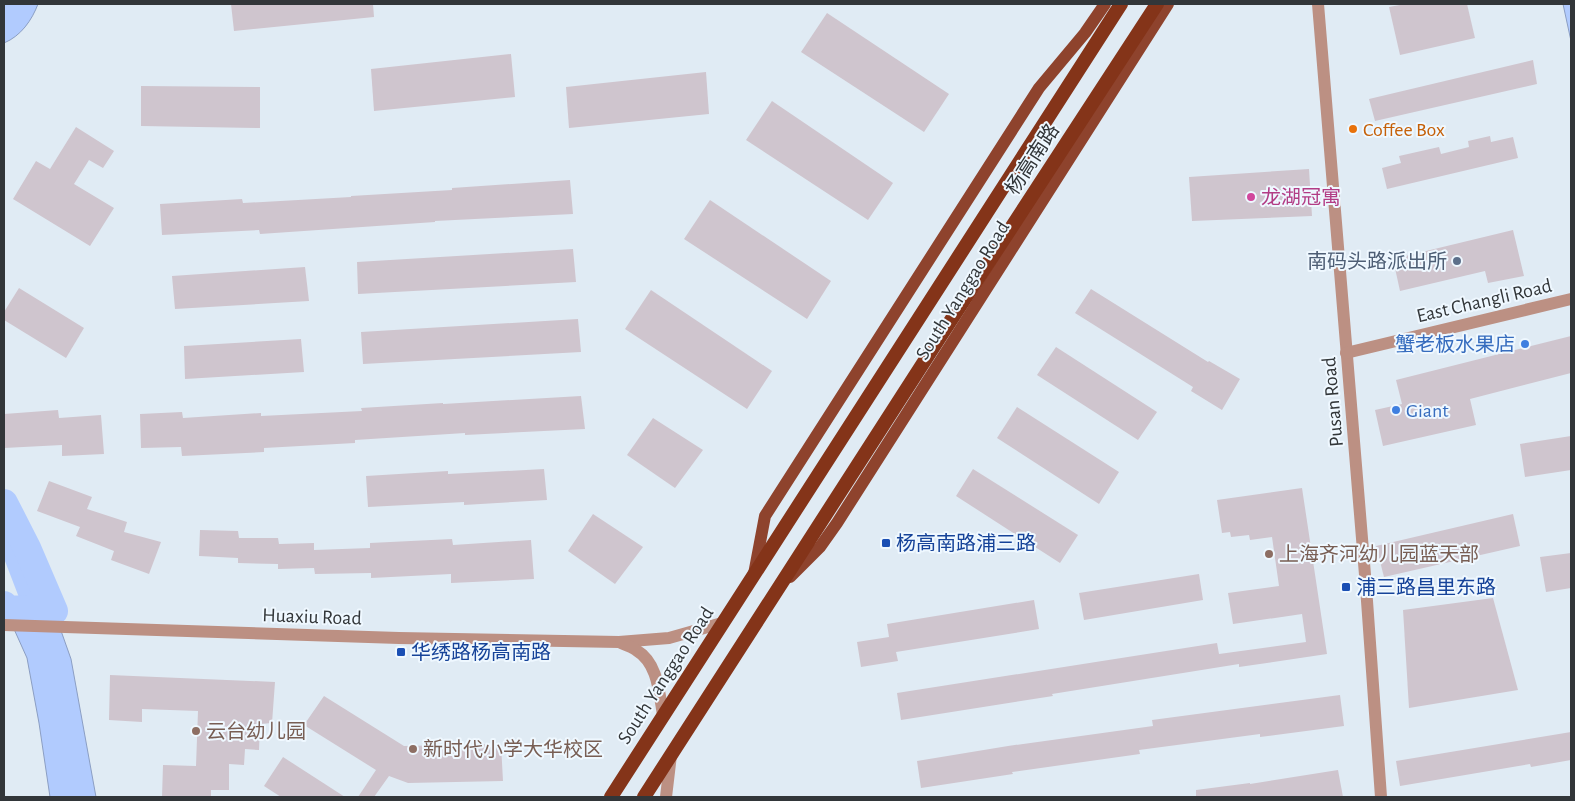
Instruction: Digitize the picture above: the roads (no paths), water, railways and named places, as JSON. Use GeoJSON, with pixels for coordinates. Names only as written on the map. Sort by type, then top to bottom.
{"type":"FeatureCollection","features":[{"type":"Feature","properties":{"kind":"highway","name":"杨高南路"},"geometry":{"type":"LineString","coordinates":[[916,322],[1121,4]]}},
{"type":"Feature","properties":{"kind":"highway","name":"杨高南路"},"geometry":{"type":"LineString","coordinates":[[940,337],[1157,4]]}},
{"type":"Feature","properties":{"kind":"highway","name":"South Yanggao Road"},"geometry":{"type":"LineString","coordinates":[[611,797],[916,322]]}},
{"type":"Feature","properties":{"kind":"highway","name":"South Yanggao Road"},"geometry":{"type":"LineString","coordinates":[[644,797],[940,337]]}},
{"type":"Feature","properties":{"kind":"main road","name":"South Yanggao Road"},"geometry":{"type":"LineString","coordinates":[[754,574],[765,516],[1040,88],[1085,34],[1106,4]]}},
{"type":"Feature","properties":{"kind":"main road","name":"South Yanggao Road"},"geometry":{"type":"LineString","coordinates":[[779,588],[820,548],[837,523],[1168,4]]}},
{"type":"Feature","properties":{"kind":"street","name":"Pusan Road"},"geometry":{"type":"LineString","coordinates":[[1318,4],[1381,797]]}},
{"type":"Feature","properties":{"kind":"street","name":"East Changli Road"},"geometry":{"type":"LineString","coordinates":[[1346,353],[1571,299]]}},
{"type":"Feature","properties":{"kind":"street","name":"Huaxiu Road"},"geometry":{"type":"LineString","coordinates":[[4,626],[398,638],[619,642],[669,638],[722,622]]}},
{"type":"Feature","properties":{"kind":"street","name":"Huaxiu Road"},"geometry":{"type":"LineString","coordinates":[[619,642],[637,650],[648,661],[657,676],[663,715]]}},
{"type":"Feature","properties":{"kind":"street"},"geometry":{"type":"LineString","coordinates":[[666,797],[671,754]]}},
{"type":"Feature","properties":{"kind":"water"},"geometry":{"type":"Polygon","coordinates":[[[4,4],[38,4],[33,16],[25,27],[16,36],[4,43],[4,4]]]}},
{"type":"Feature","properties":{"kind":"water"},"geometry":{"type":"Polygon","coordinates":[[[1563,4],[1571,4],[1571,41],[1563,4]]]}},
{"type":"Feature","properties":{"kind":"water"},"geometry":{"type":"Polygon","coordinates":[[[5,609],[54,611],[71,659],[96,797],[50,797],[27,658],[5,609]]]}},
{"type":"Feature","properties":{"kind":"waterway"},"geometry":{"type":"LineString","coordinates":[[4,503],[27,548],[54,611],[5,609],[4,605]]}},
{"type":"Feature","properties":{"kind":"waterway"},"geometry":{"type":"LineString","coordinates":[[4,536],[40,630]]}},
{"type":"Feature","properties":{"kind":"place","name":"Coffee Box"},"geometry":{"type":"Point","coordinates":[1353,129]}},
{"type":"Feature","properties":{"kind":"place","name":"龙湖冠寓"},"geometry":{"type":"Point","coordinates":[1251,197]}},
{"type":"Feature","properties":{"kind":"place","name":"南码头路派出所"},"geometry":{"type":"Point","coordinates":[1457,261]}},
{"type":"Feature","properties":{"kind":"place","name":"蟹老板水果店"},"geometry":{"type":"Point","coordinates":[1525,344]}},
{"type":"Feature","properties":{"kind":"place","name":"Giant"},"geometry":{"type":"Point","coordinates":[1396,410]}},
{"type":"Feature","properties":{"kind":"place","name":"杨高南路浦三路"},"geometry":{"type":"Point","coordinates":[886,543]}},
{"type":"Feature","properties":{"kind":"place","name":"上海齐河幼儿园蓝天部"},"geometry":{"type":"Point","coordinates":[1269,554]}},
{"type":"Feature","properties":{"kind":"place","name":"浦三路昌里东路"},"geometry":{"type":"Point","coordinates":[1346,587]}},
{"type":"Feature","properties":{"kind":"place","name":"华绣路杨高南路"},"geometry":{"type":"Point","coordinates":[401,652]}},
{"type":"Feature","properties":{"kind":"place","name":"云台幼儿园"},"geometry":{"type":"Point","coordinates":[196,731]}},
{"type":"Feature","properties":{"kind":"place","name":"新时代小学大华校区"},"geometry":{"type":"Point","coordinates":[413,749]}}]}
